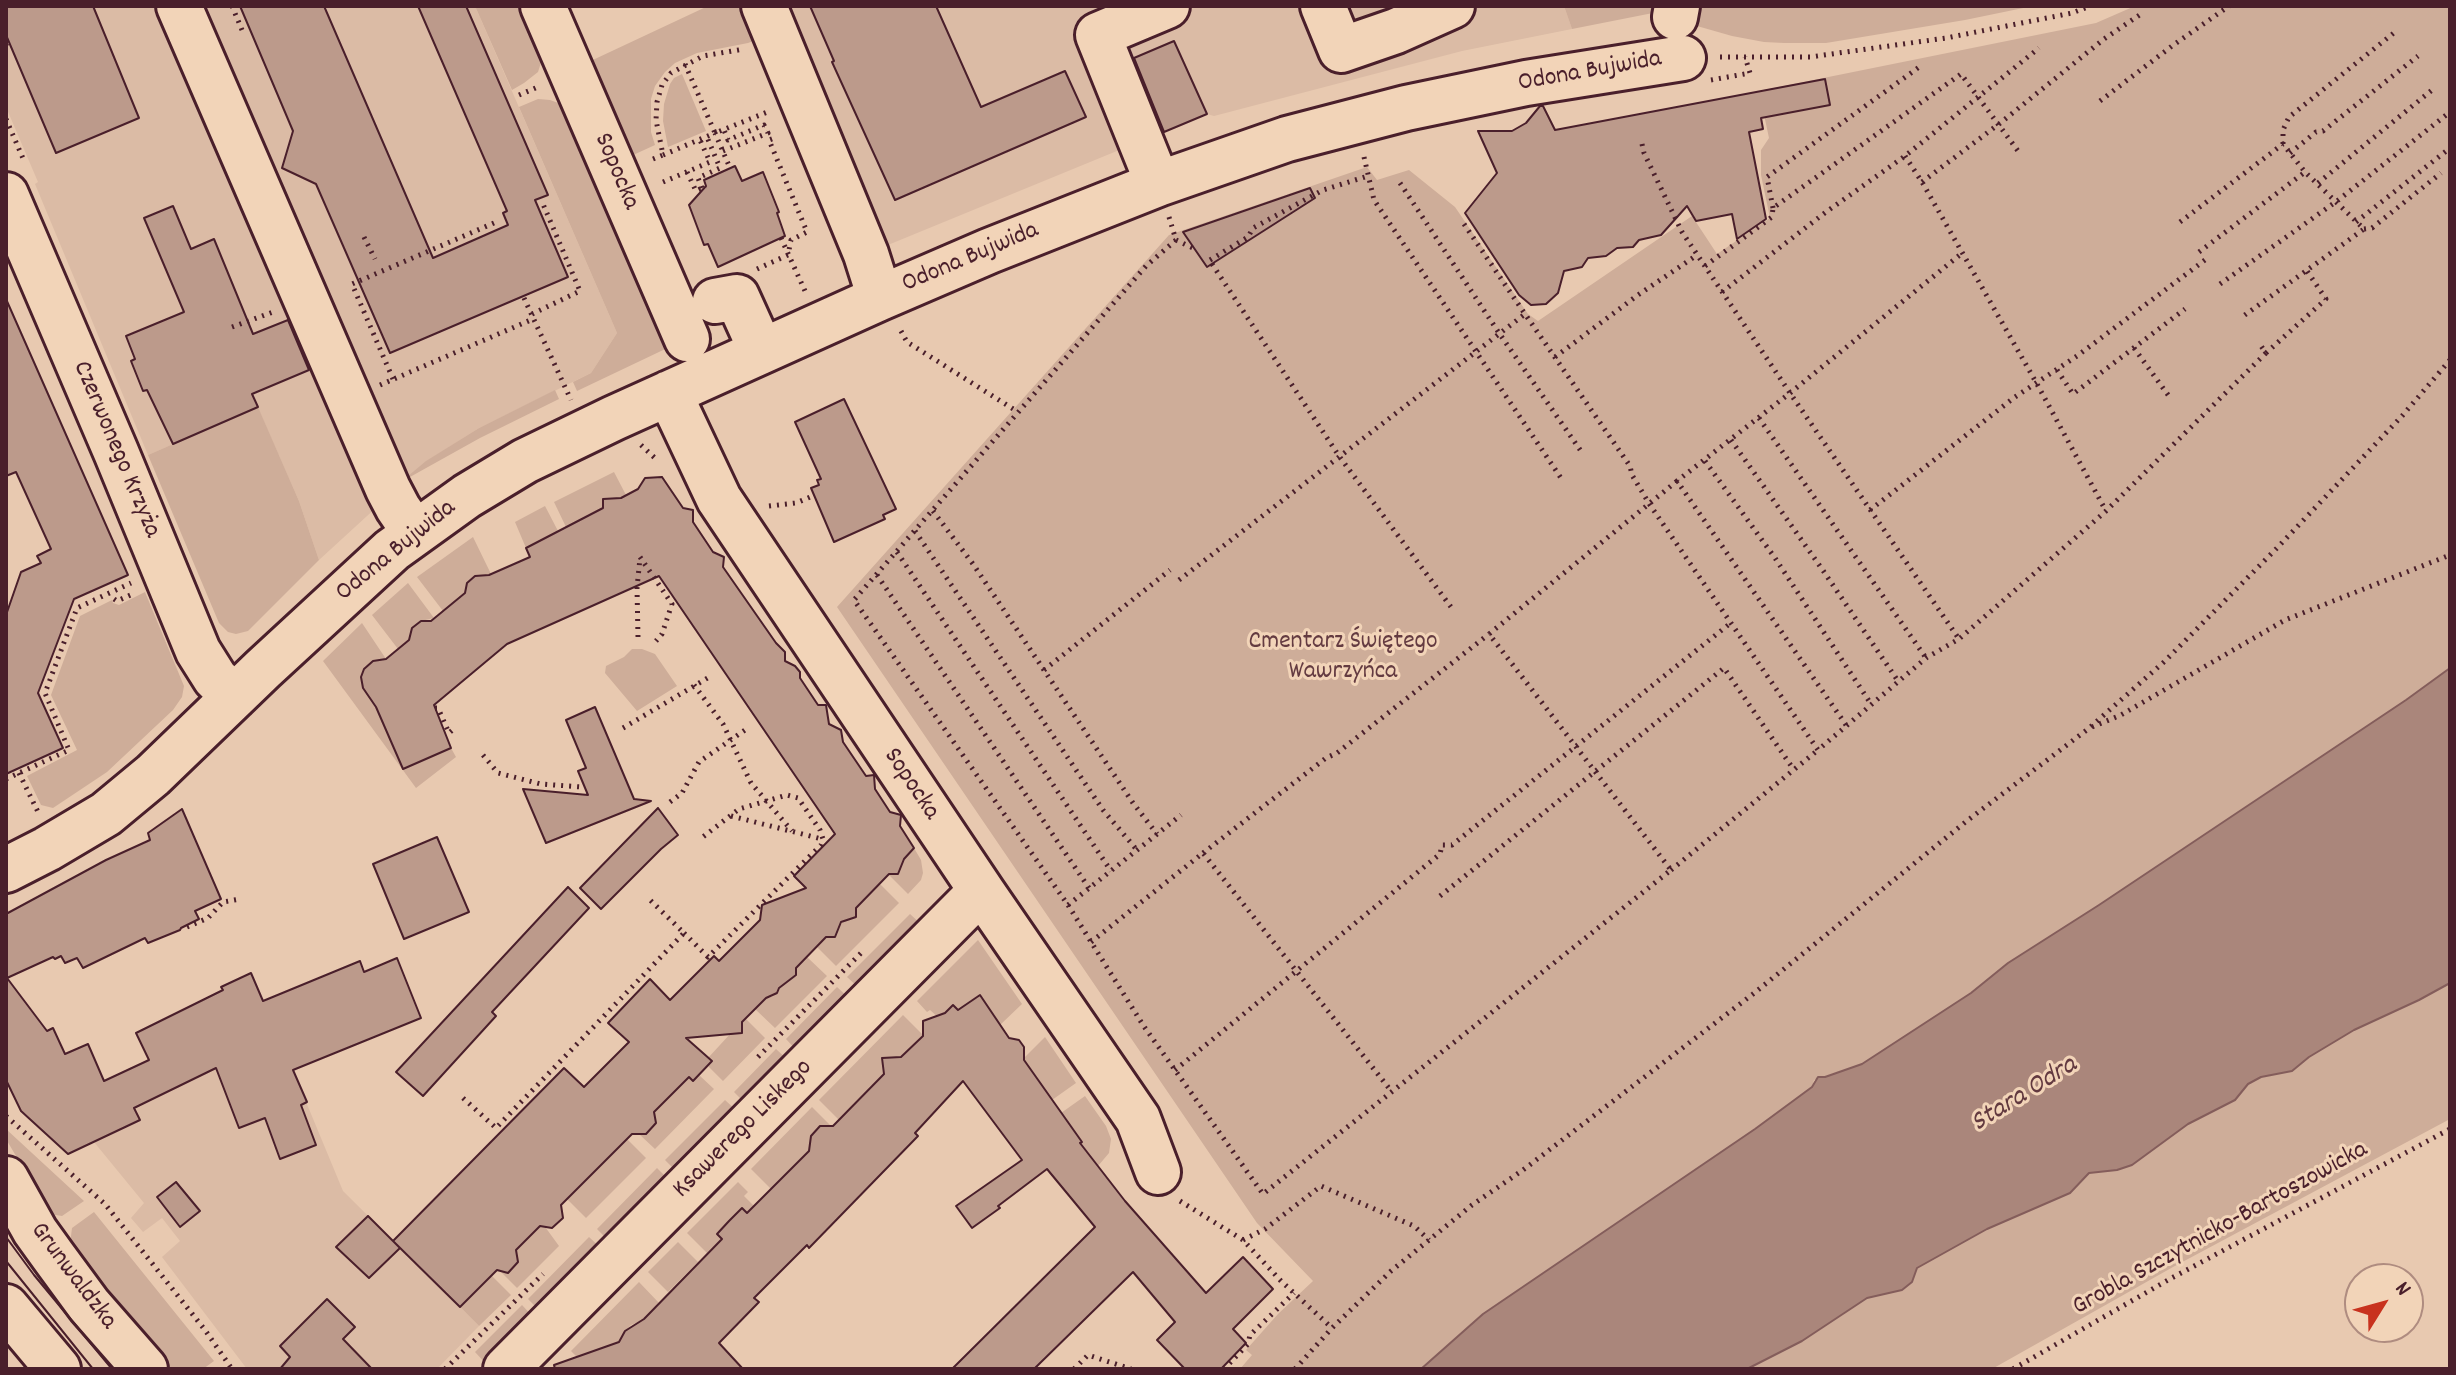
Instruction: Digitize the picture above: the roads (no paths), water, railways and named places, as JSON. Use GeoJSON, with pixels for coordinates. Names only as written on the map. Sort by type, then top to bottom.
{"type":"FeatureCollection","features":[{"type":"Feature","properties":{"kind":"street"},"geometry":{"type":"LineString","coordinates":[[179,6],[398,508],[415,533]]}},
{"type":"Feature","properties":{"kind":"street","name":"Sopocka"},"geometry":{"type":"LineString","coordinates":[[543,6],[687,339]]}},
{"type":"Feature","properties":{"kind":"street"},"geometry":{"type":"LineString","coordinates":[[764,6],[866,254],[890,322]]}},
{"type":"Feature","properties":{"kind":"street"},"geometry":{"type":"LineString","coordinates":[[1167,6],[1098,35],[1171,207]]}},
{"type":"Feature","properties":{"kind":"street"},"geometry":{"type":"LineString","coordinates":[[1323,6],[1341,50],[1396,31],[1452,6]]}},
{"type":"Feature","properties":{"kind":"street","name":"Odona Bujwida"},"geometry":{"type":"LineString","coordinates":[[6,870],[106,814],[153,775],[362,576],[467,496],[525,461],[821,324],[890,322],[989,251],[1171,207],[1287,139],[1406,108],[1526,83],[1685,40]]}},
{"type":"Feature","properties":{"kind":"street","name":"Czerwonego Krzyża"},"geometry":{"type":"LineString","coordinates":[[6,195],[198,651],[215,678],[234,697]]}},
{"type":"Feature","properties":{"kind":"street"},"geometry":{"type":"LineString","coordinates":[[726,299],[761,350]]}},
{"type":"Feature","properties":{"kind":"street","name":"Sopocka"},"geometry":{"type":"LineString","coordinates":[[669,393],[724,506],[1138,1119],[1158,1172]]}},
{"type":"Feature","properties":{"kind":"street","name":"Ksawerego Liskego"},"geometry":{"type":"LineString","coordinates":[[506,1369],[972,900],[983,893]]}},
{"type":"Feature","properties":{"kind":"street","name":"Grunwaldzka"},"geometry":{"type":"LineString","coordinates":[[6,1179],[53,1256],[89,1305],[145,1369]]}},
{"type":"Feature","properties":{"kind":"street"},"geometry":{"type":"LineString","coordinates":[[6,1307],[58,1369]]}},
{"type":"Feature","properties":{"kind":"water","name":"Stara Odra"},"geometry":{"type":"Polygon","coordinates":[[[2450,668],[2450,983],[2354,1030],[2292,1071],[2261,1077],[2248,1084],[2235,1100],[2188,1124],[2132,1165],[2089,1173],[2070,1193],[1987,1229],[1917,1268],[1912,1282],[1902,1290],[1867,1298],[1802,1341],[1747,1369],[1421,1369],[1483,1314],[1755,1129],[1812,1087],[1818,1077],[1862,1064],[2450,668]]]}},
{"type":"Feature","properties":{"kind":"tram line"},"geometry":{"type":"LineString","coordinates":[[6,1237],[112,1369]]}},
{"type":"Feature","properties":{"kind":"tram line"},"geometry":{"type":"LineString","coordinates":[[6,1261],[93,1369]]}},
{"type":"Feature","properties":{"kind":"park label","name":"Cmentarz Świętego Wawrzyńca"},"geometry":{"type":"Point","coordinates":[1343,658]}}]}
